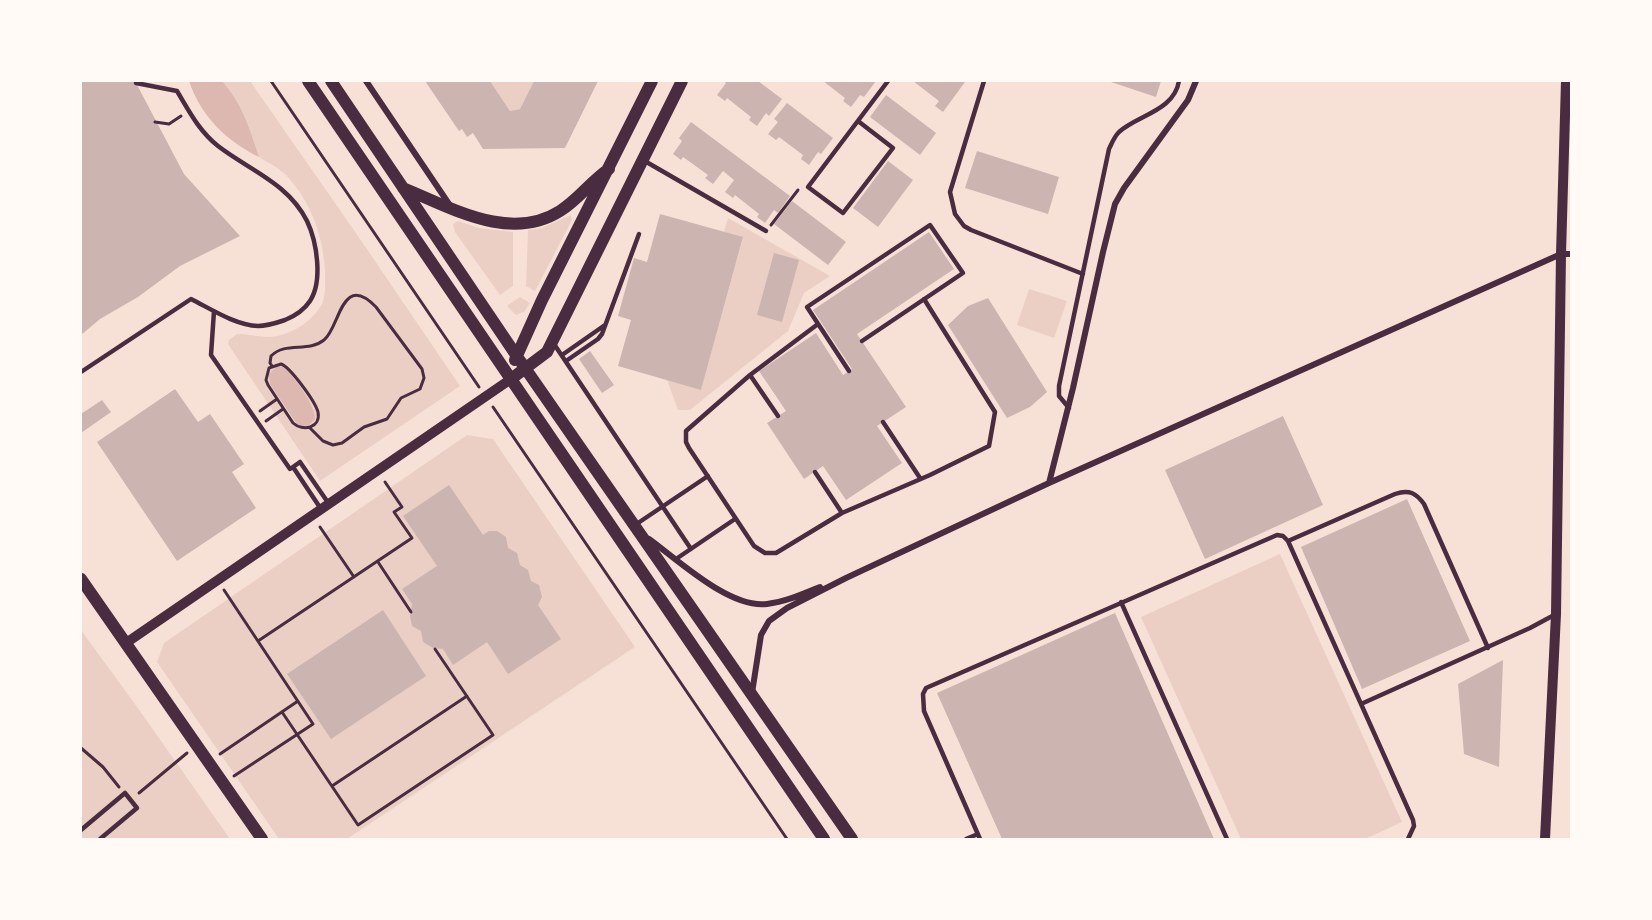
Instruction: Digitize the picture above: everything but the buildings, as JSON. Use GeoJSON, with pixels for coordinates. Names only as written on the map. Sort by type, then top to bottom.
{"type":"FeatureCollection","features":[{"type":"Feature","properties":{"kind":"main road"},"geometry":{"type":"LineString","coordinates":[[308,81],[824,839]]}},
{"type":"Feature","properties":{"kind":"main road"},"geometry":{"type":"LineString","coordinates":[[331,81],[516,355],[852,839]]}},
{"type":"Feature","properties":{"kind":"main road"},"geometry":{"type":"LineString","coordinates":[[511,379],[516,355],[542,300],[652,81]]}},
{"type":"Feature","properties":{"kind":"main road"},"geometry":{"type":"LineString","coordinates":[[511,379],[547,352],[682,81]]}},
{"type":"Feature","properties":{"kind":"main road"},"geometry":{"type":"LineString","coordinates":[[403,188],[497,222],[521,224],[551,216],[567,206],[581,195],[594,179],[610,168]]}},
{"type":"Feature","properties":{"kind":"main road"},"geometry":{"type":"LineString","coordinates":[[81,579],[262,839]]}},
{"type":"Feature","properties":{"kind":"street"},"geometry":{"type":"LineString","coordinates":[[366,81],[451,207]]}},
{"type":"Feature","properties":{"kind":"street"},"geometry":{"type":"LineString","coordinates":[[1049,483],[1115,204],[1124,188],[1185,106],[1196,81]]}},
{"type":"Feature","properties":{"kind":"street"},"geometry":{"type":"LineString","coordinates":[[1545,839],[1556,614],[1566,254],[1566,81]]}},
{"type":"Feature","properties":{"kind":"street"},"geometry":{"type":"LineString","coordinates":[[752,694],[759,642],[769,621],[787,608],[1049,483],[1566,254]]}},
{"type":"Feature","properties":{"kind":"street"},"geometry":{"type":"LineString","coordinates":[[126,644],[511,379]]}},
{"type":"Feature","properties":{"kind":"street"},"geometry":{"type":"LineString","coordinates":[[638,529],[719,590],[743,602],[753,604],[780,601],[846,578]]}},
{"type":"Feature","properties":{"kind":"lane"},"geometry":{"type":"LineString","coordinates":[[858,121],[893,148],[843,213],[808,187],[888,81]]}},
{"type":"Feature","properties":{"kind":"lane"},"geometry":{"type":"LineString","coordinates":[[984,81],[950,192],[955,214],[964,226],[971,230],[1083,273]]}},
{"type":"Feature","properties":{"kind":"lane"},"geometry":{"type":"LineString","coordinates":[[1068,408],[1059,396],[1059,386],[1104,172],[1113,140],[1117,134],[1171,99],[1179,81]]}},
{"type":"Feature","properties":{"kind":"lane"},"geometry":{"type":"LineString","coordinates":[[81,372],[191,299],[248,325],[258,326],[277,323],[299,312],[311,300],[314,292],[315,250],[308,222],[291,197],[273,181],[216,144],[195,122],[177,91],[136,83]]}},
{"type":"Feature","properties":{"kind":"lane"},"geometry":{"type":"LineString","coordinates":[[643,160],[766,231]]}},
{"type":"Feature","properties":{"kind":"lane"},"geometry":{"type":"LineString","coordinates":[[849,371],[807,308],[930,225],[963,273],[862,341]]}},
{"type":"Feature","properties":{"kind":"lane"},"geometry":{"type":"LineString","coordinates":[[566,361],[600,337],[639,234]]}},
{"type":"Feature","properties":{"kind":"lane"},"geometry":{"type":"LineString","coordinates":[[818,324],[750,375],[686,431],[688,448],[735,519],[754,546],[769,554],[780,550],[842,513],[989,446],[995,417],[992,407],[924,299]]}},
{"type":"Feature","properties":{"kind":"lane"},"geometry":{"type":"LineString","coordinates":[[214,311],[211,355],[290,469],[300,462],[321,510]]}},
{"type":"Feature","properties":{"kind":"lane"},"geometry":{"type":"LineString","coordinates":[[562,355],[605,325]]}},
{"type":"Feature","properties":{"kind":"lane"},"geometry":{"type":"LineString","coordinates":[[552,341],[691,549]]}},
{"type":"Feature","properties":{"kind":"lane"},"geometry":{"type":"LineString","coordinates":[[750,375],[778,416]]}},
{"type":"Feature","properties":{"kind":"lane"},"geometry":{"type":"LineString","coordinates":[[883,422],[920,478]]}},
{"type":"Feature","properties":{"kind":"lane"},"geometry":{"type":"LineString","coordinates":[[293,467],[321,510]]}},
{"type":"Feature","properties":{"kind":"lane"},"geometry":{"type":"LineString","coordinates":[[815,472],[842,513]]}},
{"type":"Feature","properties":{"kind":"lane"},"geometry":{"type":"LineString","coordinates":[[638,529],[663,507],[708,477]]}},
{"type":"Feature","properties":{"kind":"lane"},"geometry":{"type":"LineString","coordinates":[[1288,541],[1404,490],[1411,492],[1418,496],[1424,504],[1488,648]]}},
{"type":"Feature","properties":{"kind":"lane"},"geometry":{"type":"LineString","coordinates":[[676,559],[735,519]]}},
{"type":"Feature","properties":{"kind":"lane"},"geometry":{"type":"LineString","coordinates":[[966,839],[979,836],[924,711],[923,694],[932,684],[1269,537],[1282,536],[1288,541],[1413,820],[1414,826],[1408,839]]}},
{"type":"Feature","properties":{"kind":"lane"},"geometry":{"type":"LineString","coordinates":[[1121,602],[1227,839]]}},
{"type":"Feature","properties":{"kind":"lane"},"geometry":{"type":"LineString","coordinates":[[1361,704],[1488,648],[1556,614]]}},
{"type":"Feature","properties":{"kind":"lane"},"geometry":{"type":"LineString","coordinates":[[81,830],[125,794],[137,808],[100,839]]}},
{"type":"Feature","properties":{"kind":"path"},"geometry":{"type":"LineString","coordinates":[[271,81],[787,839]]}},
{"type":"Feature","properties":{"kind":"path"},"geometry":{"type":"LineString","coordinates":[[155,122],[169,124],[189,111]]}},
{"type":"Feature","properties":{"kind":"path"},"geometry":{"type":"LineString","coordinates":[[766,231],[803,183],[808,187]]}},
{"type":"Feature","properties":{"kind":"path"},"geometry":{"type":"LineString","coordinates":[[272,366],[271,356],[278,351],[311,346],[324,340],[331,331],[342,305],[349,299],[360,296],[369,300],[376,307],[422,369],[424,378],[420,389],[401,398],[387,419],[364,427],[346,441],[338,444],[328,443],[317,437],[310,428]]}},
{"type":"Feature","properties":{"kind":"path"},"geometry":{"type":"LineString","coordinates":[[280,364],[286,366],[316,407],[318,419],[310,428],[297,427],[277,399],[266,380],[266,374],[272,366],[280,364]]}},
{"type":"Feature","properties":{"kind":"path"},"geometry":{"type":"LineString","coordinates":[[253,416],[277,399]]}},
{"type":"Feature","properties":{"kind":"path"},"geometry":{"type":"LineString","coordinates":[[260,426],[284,409]]}},
{"type":"Feature","properties":{"kind":"path"},"geometry":{"type":"LineString","coordinates":[[258,641],[412,538],[394,512],[402,507],[378,471]]}},
{"type":"Feature","properties":{"kind":"path"},"geometry":{"type":"LineString","coordinates":[[321,510],[354,578]]}},
{"type":"Feature","properties":{"kind":"path"},"geometry":{"type":"LineString","coordinates":[[378,562],[411,612]]}},
{"type":"Feature","properties":{"kind":"path"},"geometry":{"type":"LineString","coordinates":[[218,580],[313,723],[223,784]]}},
{"type":"Feature","properties":{"kind":"path"},"geometry":{"type":"LineString","coordinates":[[282,712],[358,825],[493,735],[435,649]]}},
{"type":"Feature","properties":{"kind":"path"},"geometry":{"type":"LineString","coordinates":[[332,786],[467,696]]}},
{"type":"Feature","properties":{"kind":"path"},"geometry":{"type":"LineString","coordinates":[[208,762],[298,701]]}},
{"type":"Feature","properties":{"kind":"path"},"geometry":{"type":"LineString","coordinates":[[130,800],[196,745]]}},
{"type":"Feature","properties":{"kind":"path"},"geometry":{"type":"LineString","coordinates":[[81,748],[103,767],[125,794]]}},
{"type":"Feature","properties":{"kind":"shaded area"},"geometry":{"type":"Polygon","coordinates":[[[189,81],[222,81],[240,107],[259,157],[247,151],[216,126],[200,105],[189,81]]]}},
{"type":"Feature","properties":{"kind":"shaded area"},"geometry":{"type":"Polygon","coordinates":[[[222,81],[250,81],[460,386],[320,481],[228,344],[229,340],[237,334],[268,337],[280,335],[292,331],[312,318],[322,304],[324,296],[325,272],[322,245],[314,220],[302,196],[283,172],[259,157],[240,107],[222,81]]]}},
{"type":"Feature","properties":{"kind":"shaded area"},"geometry":{"type":"Polygon","coordinates":[[[490,81],[534,81],[520,109],[510,111],[490,81]]]}},
{"type":"Feature","properties":{"kind":"shaded area"},"geometry":{"type":"Polygon","coordinates":[[[571,215],[572,220],[535,291],[526,286],[528,230],[542,228],[571,215]]]}},
{"type":"Feature","properties":{"kind":"shaded area"},"geometry":{"type":"Polygon","coordinates":[[[728,218],[830,276],[804,293],[788,331],[690,410],[678,410],[667,380],[701,389],[743,238],[724,232],[728,218]]]}},
{"type":"Feature","properties":{"kind":"shaded area"},"geometry":{"type":"Polygon","coordinates":[[[458,221],[479,228],[513,232],[513,286],[500,295],[455,232],[453,224],[458,221]]]}},
{"type":"Feature","properties":{"kind":"shaded area"},"geometry":{"type":"Polygon","coordinates":[[[1029,289],[1067,301],[1054,338],[1017,325],[1029,289]]]}},
{"type":"Feature","properties":{"kind":"shaded area"},"geometry":{"type":"Polygon","coordinates":[[[520,297],[530,303],[524,312],[516,315],[507,306],[520,297]]]}},
{"type":"Feature","properties":{"kind":"shaded area"},"geometry":{"type":"Polygon","coordinates":[[[281,366],[296,381],[312,406],[315,419],[308,426],[298,425],[270,384],[269,374],[276,367],[281,366]]]}},
{"type":"Feature","properties":{"kind":"shaded area"},"geometry":{"type":"Polygon","coordinates":[[[467,435],[493,439],[635,647],[347,839],[279,839],[157,662],[164,643],[467,435]]]}},
{"type":"Feature","properties":{"kind":"shaded area"},"geometry":{"type":"Polygon","coordinates":[[[1280,554],[1402,822],[1365,839],[1241,839],[1141,617],[1280,554]]]}},
{"type":"Feature","properties":{"kind":"shaded area"},"geometry":{"type":"Polygon","coordinates":[[[81,630],[140,711],[230,839],[81,839],[81,630]]]}}]}
